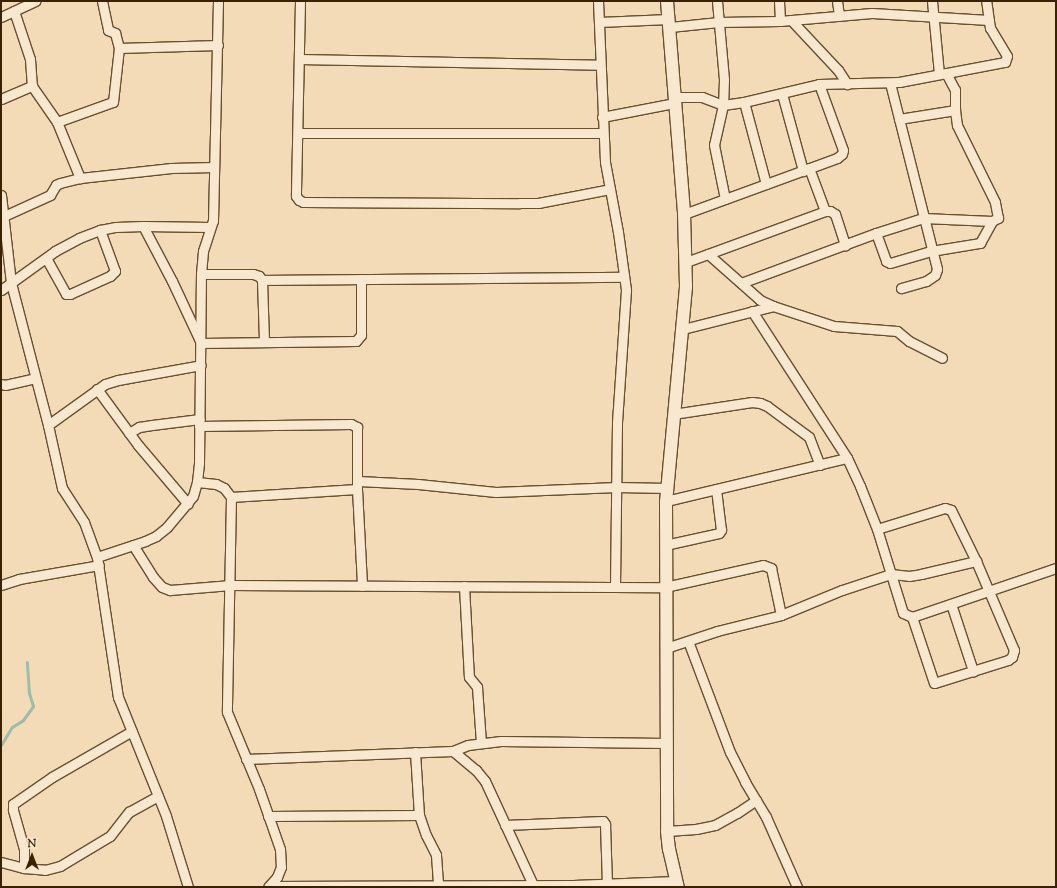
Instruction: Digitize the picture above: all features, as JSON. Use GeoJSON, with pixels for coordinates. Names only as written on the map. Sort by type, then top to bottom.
{"type":"FeatureCollection","features":[{"type":"Feature","properties":{"kind":"street"},"geometry":{"type":"LineString","coordinates":[[1,17],[35,1]]}},
{"type":"Feature","properties":{"kind":"street"},"geometry":{"type":"LineString","coordinates":[[57,122],[113,102],[119,48],[115,33],[108,30],[102,1]]}},
{"type":"Feature","properties":{"kind":"street"},"geometry":{"type":"LineString","coordinates":[[1,585],[19,579],[98,561],[156,536],[167,527],[188,504],[193,496],[196,482],[199,422],[201,365],[201,274],[203,251],[213,221],[218,1]]}},
{"type":"Feature","properties":{"kind":"street"},"geometry":{"type":"LineString","coordinates":[[300,1],[296,196],[303,202],[520,204],[610,189]]}},
{"type":"Feature","properties":{"kind":"street"},"geometry":{"type":"LineString","coordinates":[[598,1],[605,162],[624,277],[626,303],[617,423],[615,587]]}},
{"type":"Feature","properties":{"kind":"street"},"geometry":{"type":"LineString","coordinates":[[268,887],[438,885],[454,887],[677,884],[668,849],[667,831],[665,545],[667,488],[673,414],[683,329],[686,262],[684,214],[667,1]]}},
{"type":"Feature","properties":{"kind":"street"},"geometry":{"type":"LineString","coordinates":[[717,1],[724,79],[723,105],[714,145],[725,199]]}},
{"type":"Feature","properties":{"kind":"street"},"geometry":{"type":"LineString","coordinates":[[779,1],[780,21]]}},
{"type":"Feature","properties":{"kind":"street"},"geometry":{"type":"LineString","coordinates":[[836,1],[839,16]]}},
{"type":"Feature","properties":{"kind":"street"},"geometry":{"type":"LineString","coordinates":[[741,283],[876,233],[923,218],[992,221],[998,218],[997,208],[957,125],[955,90],[942,74],[932,1]]}},
{"type":"Feature","properties":{"kind":"street"},"geometry":{"type":"LineString","coordinates":[[602,117],[674,100],[702,97],[723,105],[782,94],[819,84],[890,83],[1004,62],[1007,56],[995,38],[989,20],[986,1]]}},
{"type":"Feature","properties":{"kind":"street"},"geometry":{"type":"LineString","coordinates":[[14,11],[30,59],[32,86],[57,122],[80,178]]}},
{"type":"Feature","properties":{"kind":"street"},"geometry":{"type":"LineString","coordinates":[[599,22],[669,23],[780,21],[888,13],[989,20]]}},
{"type":"Feature","properties":{"kind":"street"},"geometry":{"type":"LineString","coordinates":[[791,20],[838,70],[847,84]]}},
{"type":"Feature","properties":{"kind":"street"},"geometry":{"type":"LineString","coordinates":[[119,48],[218,45]]}},
{"type":"Feature","properties":{"kind":"street"},"geometry":{"type":"LineString","coordinates":[[299,59],[600,65]]}},
{"type":"Feature","properties":{"kind":"street"},"geometry":{"type":"LineString","coordinates":[[890,83],[931,251],[937,269],[936,275],[926,281],[901,288]]}},
{"type":"Feature","properties":{"kind":"street"},"geometry":{"type":"LineString","coordinates":[[684,214],[806,170],[836,158],[842,154],[843,150],[819,84]]}},
{"type":"Feature","properties":{"kind":"street"},"geometry":{"type":"LineString","coordinates":[[1,99],[32,86]]}},
{"type":"Feature","properties":{"kind":"street"},"geometry":{"type":"LineString","coordinates":[[782,94],[806,170],[825,211]]}},
{"type":"Feature","properties":{"kind":"street"},"geometry":{"type":"LineString","coordinates":[[744,102],[766,184]]}},
{"type":"Feature","properties":{"kind":"street"},"geometry":{"type":"LineString","coordinates":[[899,119],[955,110]]}},
{"type":"Feature","properties":{"kind":"street"},"geometry":{"type":"LineString","coordinates":[[298,133],[603,133]]}},
{"type":"Feature","properties":{"kind":"street"},"geometry":{"type":"LineString","coordinates":[[4,216],[50,195],[56,185],[60,183],[80,178],[164,169],[214,167]]}},
{"type":"Feature","properties":{"kind":"street"},"geometry":{"type":"LineString","coordinates":[[1,195],[4,216],[3,230],[11,282],[48,425],[62,488],[84,522],[98,561],[116,686],[158,796],[188,887]]}},
{"type":"Feature","properties":{"kind":"street"},"geometry":{"type":"LineString","coordinates":[[686,262],[825,211],[830,211],[835,214],[845,245]]}},
{"type":"Feature","properties":{"kind":"street"},"geometry":{"type":"LineString","coordinates":[[876,233],[888,262],[931,251],[980,243],[992,221]]}},
{"type":"Feature","properties":{"kind":"street"},"geometry":{"type":"LineString","coordinates":[[1,290],[46,258],[79,238],[100,230],[116,227],[143,226],[210,227]]}},
{"type":"Feature","properties":{"kind":"street"},"geometry":{"type":"LineString","coordinates":[[143,226],[172,281],[201,343]]}},
{"type":"Feature","properties":{"kind":"street"},"geometry":{"type":"LineString","coordinates":[[46,258],[66,294],[70,294],[110,276],[115,271],[100,230]]}},
{"type":"Feature","properties":{"kind":"street"},"geometry":{"type":"LineString","coordinates":[[708,254],[760,300],[772,306],[834,326],[897,331],[910,341],[942,358]]}},
{"type":"Feature","properties":{"kind":"street"},"geometry":{"type":"LineString","coordinates":[[201,274],[253,274],[259,276],[262,280],[264,341]]}},
{"type":"Feature","properties":{"kind":"street"},"geometry":{"type":"LineString","coordinates":[[262,280],[624,277]]}},
{"type":"Feature","properties":{"kind":"street"},"geometry":{"type":"LineString","coordinates":[[201,343],[356,341],[361,335],[361,278]]}},
{"type":"Feature","properties":{"kind":"street"},"geometry":{"type":"LineString","coordinates":[[683,329],[772,306]]}},
{"type":"Feature","properties":{"kind":"street"},"geometry":{"type":"LineString","coordinates":[[752,311],[847,458],[878,529],[901,610],[907,616],[912,617],[1056,568]]}},
{"type":"Feature","properties":{"kind":"street"},"geometry":{"type":"LineString","coordinates":[[48,425],[97,389],[118,380],[201,365]]}},
{"type":"Feature","properties":{"kind":"street"},"geometry":{"type":"LineString","coordinates":[[1,384],[5,385],[35,378]]}},
{"type":"Feature","properties":{"kind":"street"},"geometry":{"type":"LineString","coordinates":[[97,389],[129,433],[188,504]]}},
{"type":"Feature","properties":{"kind":"street"},"geometry":{"type":"LineString","coordinates":[[673,414],[752,402],[760,403],[767,406],[809,437],[820,465]]}},
{"type":"Feature","properties":{"kind":"street"},"geometry":{"type":"LineString","coordinates":[[129,433],[139,427],[152,424],[199,422],[351,424],[357,427],[357,485],[362,586]]}},
{"type":"Feature","properties":{"kind":"street"},"geometry":{"type":"LineString","coordinates":[[666,502],[847,458]]}},
{"type":"Feature","properties":{"kind":"street"},"geometry":{"type":"LineString","coordinates":[[196,482],[216,484],[224,488],[231,497],[231,585],[227,712],[280,849],[280,867],[277,877],[268,887]]}},
{"type":"Feature","properties":{"kind":"street"},"geometry":{"type":"LineString","coordinates":[[231,497],[357,485],[418,484],[496,492],[617,487],[667,488]]}},
{"type":"Feature","properties":{"kind":"street"},"geometry":{"type":"LineString","coordinates":[[665,545],[719,533],[721,530],[716,490]]}},
{"type":"Feature","properties":{"kind":"street"},"geometry":{"type":"LineString","coordinates":[[878,529],[948,508],[951,510],[976,561],[1014,650],[1012,657],[1008,660],[934,683],[912,617]]}},
{"type":"Feature","properties":{"kind":"street"},"geometry":{"type":"LineString","coordinates":[[133,545],[153,577],[162,587],[170,590],[231,585],[665,587],[763,564],[768,565],[771,568],[781,615]]}},
{"type":"Feature","properties":{"kind":"street"},"geometry":{"type":"LineString","coordinates":[[666,648],[717,631],[781,615],[842,590],[891,574],[909,576],[976,561]]}},
{"type":"Feature","properties":{"kind":"street"},"geometry":{"type":"LineString","coordinates":[[464,586],[470,677],[477,687],[481,742]]}},
{"type":"Feature","properties":{"kind":"street"},"geometry":{"type":"LineString","coordinates":[[951,604],[973,671]]}},
{"type":"Feature","properties":{"kind":"street"},"geometry":{"type":"LineString","coordinates":[[688,641],[730,752],[766,817],[797,887]]}},
{"type":"Feature","properties":{"kind":"street"},"geometry":{"type":"LineString","coordinates":[[24,868],[24,849],[13,810],[13,804],[52,777],[132,731]]}},
{"type":"Feature","properties":{"kind":"street"},"geometry":{"type":"LineString","coordinates":[[246,759],[453,751],[481,742],[500,741],[666,743]]}},
{"type":"Feature","properties":{"kind":"street"},"geometry":{"type":"LineString","coordinates":[[453,751],[476,770],[485,781],[533,885]]}},
{"type":"Feature","properties":{"kind":"street"},"geometry":{"type":"LineString","coordinates":[[415,752],[419,815],[436,855],[438,885]]}},
{"type":"Feature","properties":{"kind":"street"},"geometry":{"type":"LineString","coordinates":[[1,862],[24,868],[45,870],[60,866],[110,836],[129,812],[158,796]]}},
{"type":"Feature","properties":{"kind":"street"},"geometry":{"type":"LineString","coordinates":[[667,831],[696,829],[715,825],[737,813],[756,800]]}},
{"type":"Feature","properties":{"kind":"street"},"geometry":{"type":"LineString","coordinates":[[268,816],[419,815]]}},
{"type":"Feature","properties":{"kind":"street"},"geometry":{"type":"LineString","coordinates":[[505,825],[603,821],[606,824],[607,884]]}},
{"type":"Feature","properties":{"kind":"waterway"},"geometry":{"type":"LineString","coordinates":[[1,745],[12,727],[23,720],[33,706],[29,693],[27,662]]}}]}
